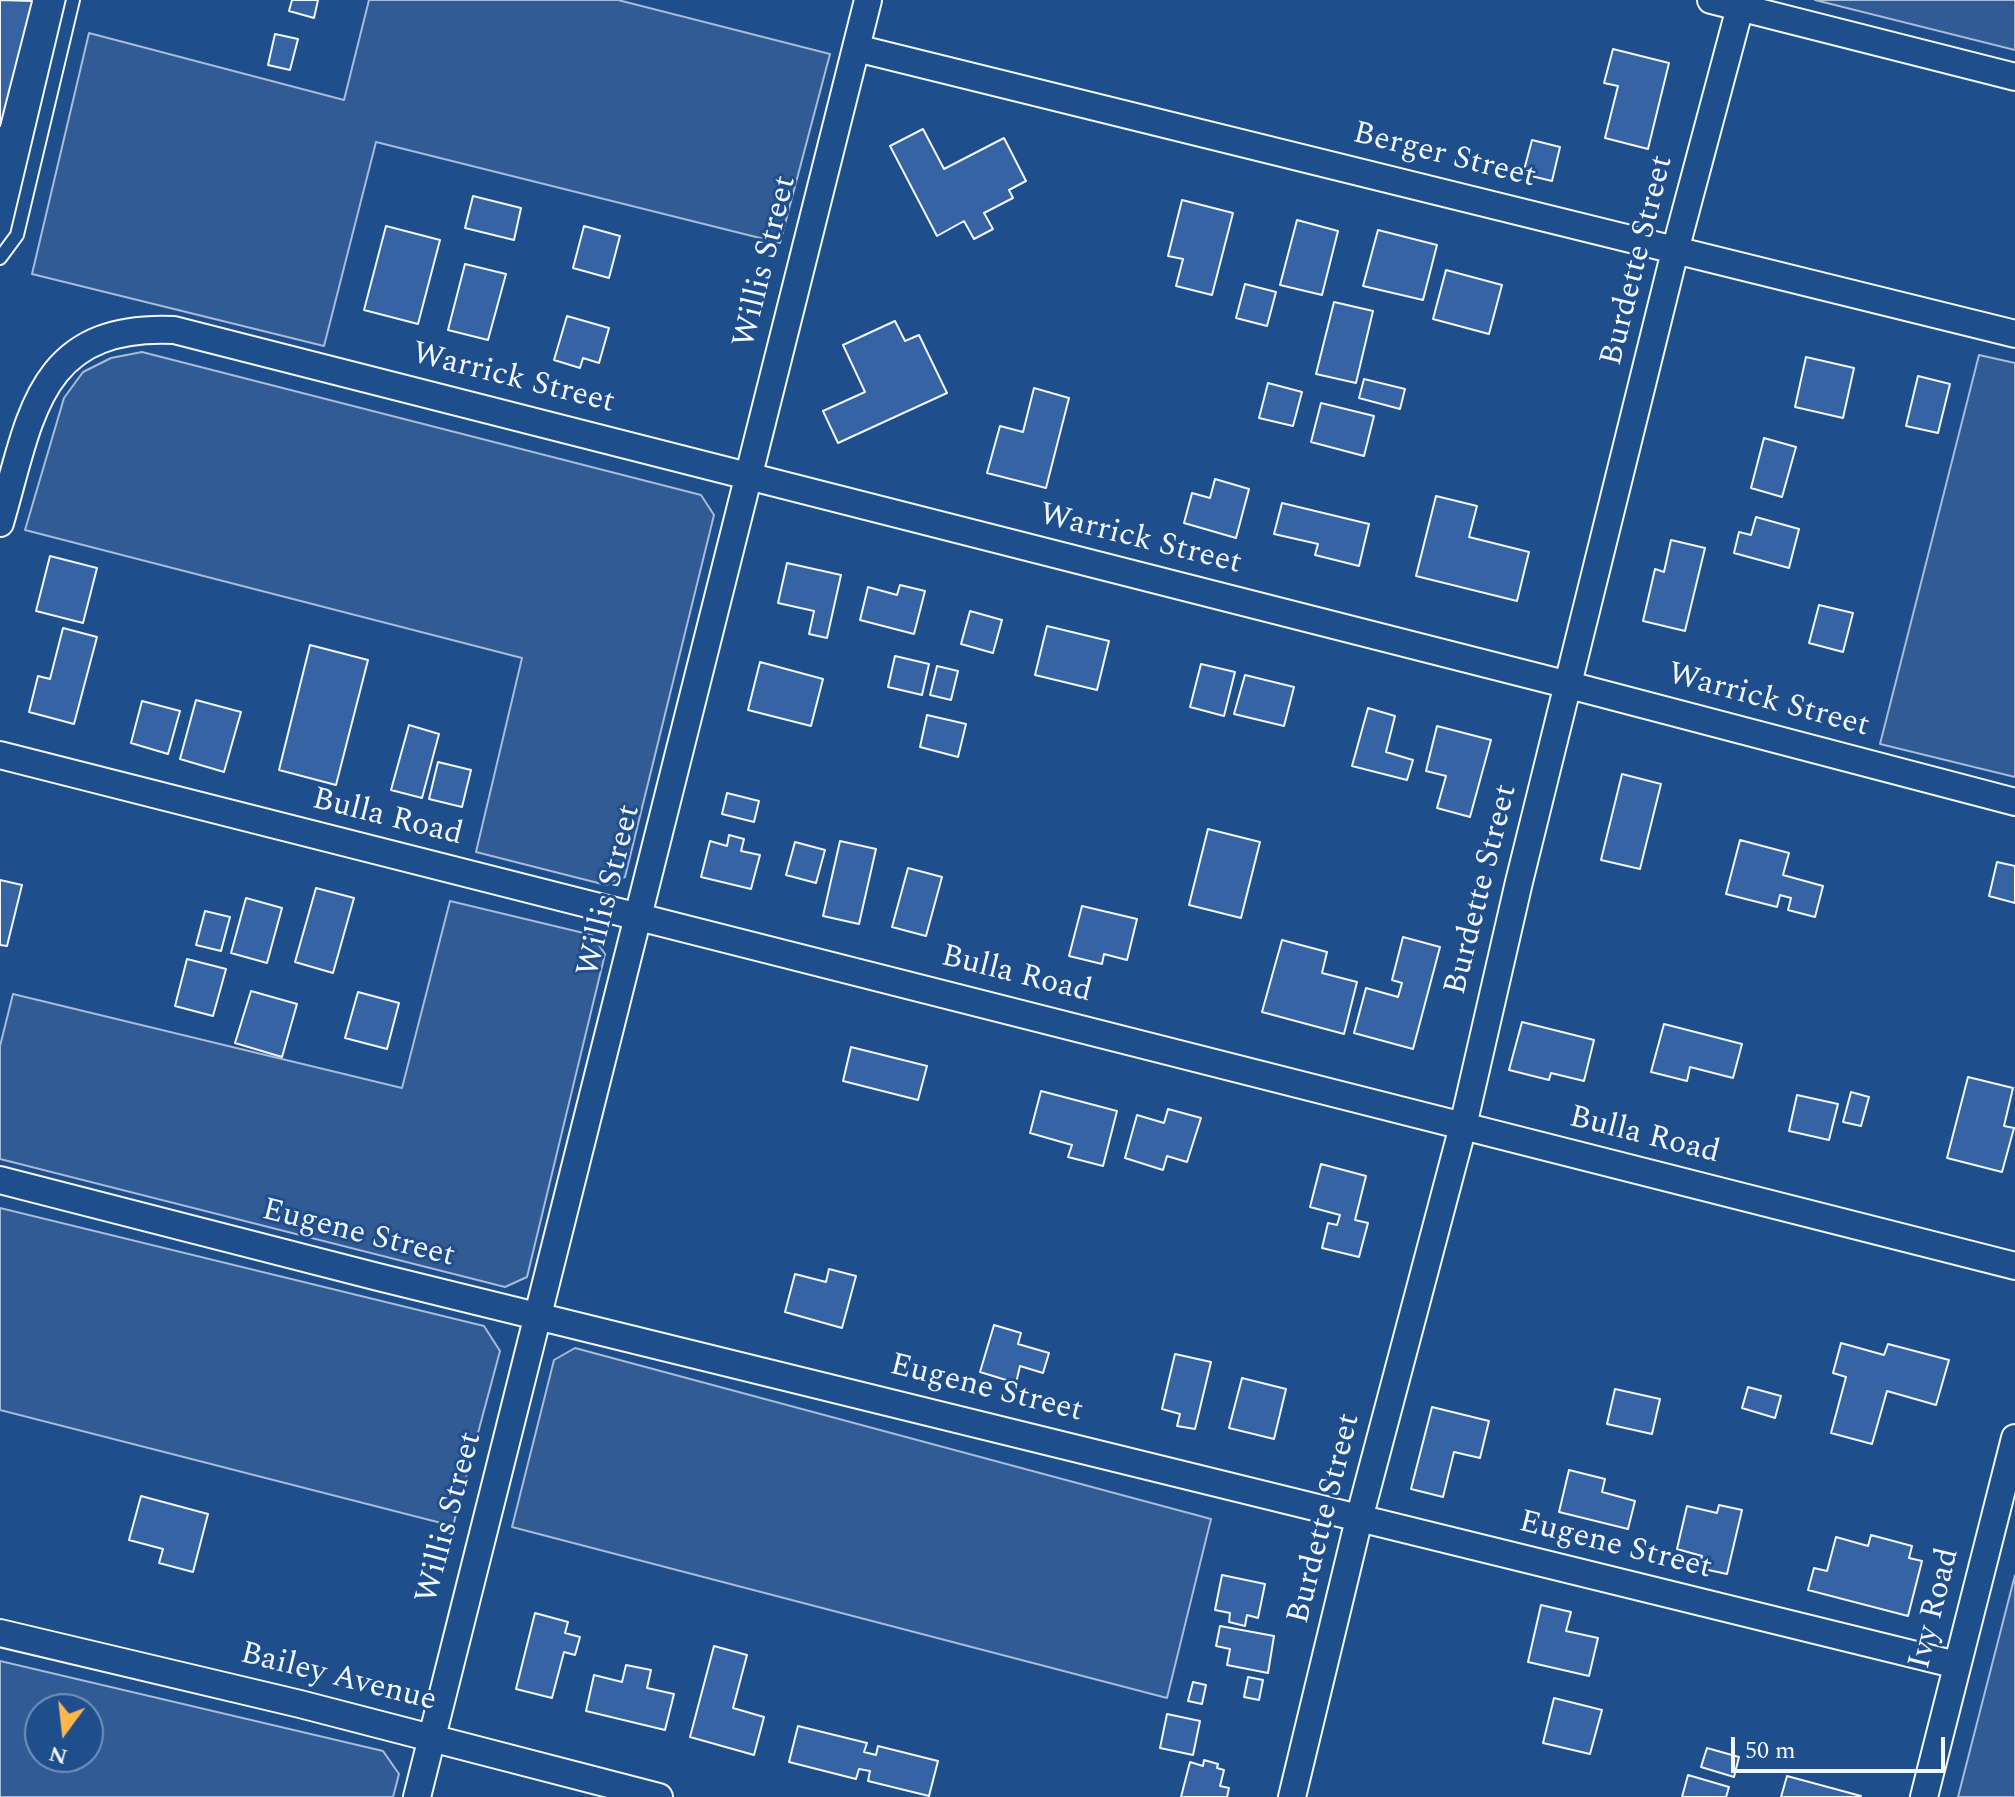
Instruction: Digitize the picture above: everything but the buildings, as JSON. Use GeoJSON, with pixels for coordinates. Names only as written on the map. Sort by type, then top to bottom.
{"type":"FeatureCollection","features":[{"type":"Feature","properties":{"kind":"street","name":"Willis Street"},"geometry":{"type":"LineString","coordinates":[[417,1797],[868,0]]}},
{"type":"Feature","properties":{"kind":"street"},"geometry":{"type":"LineString","coordinates":[[1711,0],[1742,4],[2015,77]]}},
{"type":"Feature","properties":{"kind":"street","name":"Burdette Street"},"geometry":{"type":"LineString","coordinates":[[1292,1797],[1359,1519],[1463,1126],[1515,896],[1675,251],[1742,4]]}},
{"type":"Feature","properties":{"kind":"street","name":"Berger Street"},"geometry":{"type":"LineString","coordinates":[[856,48],[2015,334]]}},
{"type":"Feature","properties":{"kind":"street","name":"Warrick Street"},"geometry":{"type":"LineString","coordinates":[[0,523],[43,388],[79,350],[107,335],[140,329],[174,330],[1569,685],[2015,802]]}},
{"type":"Feature","properties":{"kind":"street","name":"Bulla Road"},"geometry":{"type":"LineString","coordinates":[[0,755],[2015,1266]]}},
{"type":"Feature","properties":{"kind":"street","name":"Eugene Street"},"geometry":{"type":"LineString","coordinates":[[0,1180],[1957,1665]]}},
{"type":"Feature","properties":{"kind":"street","name":"Ivy Road"},"geometry":{"type":"LineString","coordinates":[[1924,1797],[2015,1438]]}},
{"type":"Feature","properties":{"kind":"street","name":"Bailey Avenue"},"geometry":{"type":"LineString","coordinates":[[0,1633],[659,1797]]}},
{"type":"Feature","properties":{"kind":"lane"},"geometry":{"type":"LineString","coordinates":[[0,258],[17,235],[73,0]]}},
{"type":"Feature","properties":{"kind":"shaded area"},"geometry":{"type":"Polygon","coordinates":[[[369,0],[618,0],[830,54],[780,243],[376,142],[324,346],[32,274],[89,33],[344,100],[369,0]]]}},
{"type":"Feature","properties":{"kind":"shaded area"},"geometry":{"type":"Polygon","coordinates":[[[1815,0],[2015,0],[2015,50],[1815,0]]]}},
{"type":"Feature","properties":{"kind":"shaded area"},"geometry":{"type":"Polygon","coordinates":[[[142,352],[701,495],[714,515],[625,877],[606,885],[476,852],[522,658],[25,530],[64,398],[83,372],[111,358],[142,352]]]}},
{"type":"Feature","properties":{"kind":"shaded area"},"geometry":{"type":"Polygon","coordinates":[[[1979,355],[2015,363],[2015,777],[1880,744],[1979,355]]]}},
{"type":"Feature","properties":{"kind":"shaded area"},"geometry":{"type":"Polygon","coordinates":[[[450,901],[592,935],[605,954],[527,1277],[505,1287],[0,1159],[0,1046],[13,994],[402,1088],[450,901]]]}},
{"type":"Feature","properties":{"kind":"shaded area"},"geometry":{"type":"Polygon","coordinates":[[[0,1208],[484,1326],[500,1351],[453,1526],[0,1410],[0,1208]]]}},
{"type":"Feature","properties":{"kind":"shaded area"},"geometry":{"type":"Polygon","coordinates":[[[575,1348],[1211,1519],[1167,1698],[512,1527],[554,1360],[575,1348]]]}},
{"type":"Feature","properties":{"kind":"shaded area"},"geometry":{"type":"Polygon","coordinates":[[[2015,1575],[2015,1797],[1958,1797],[2015,1575]]]}},
{"type":"Feature","properties":{"kind":"shaded area"},"geometry":{"type":"Polygon","coordinates":[[[0,1661],[383,1751],[399,1774],[393,1797],[0,1797],[0,1661]]]}}]}
